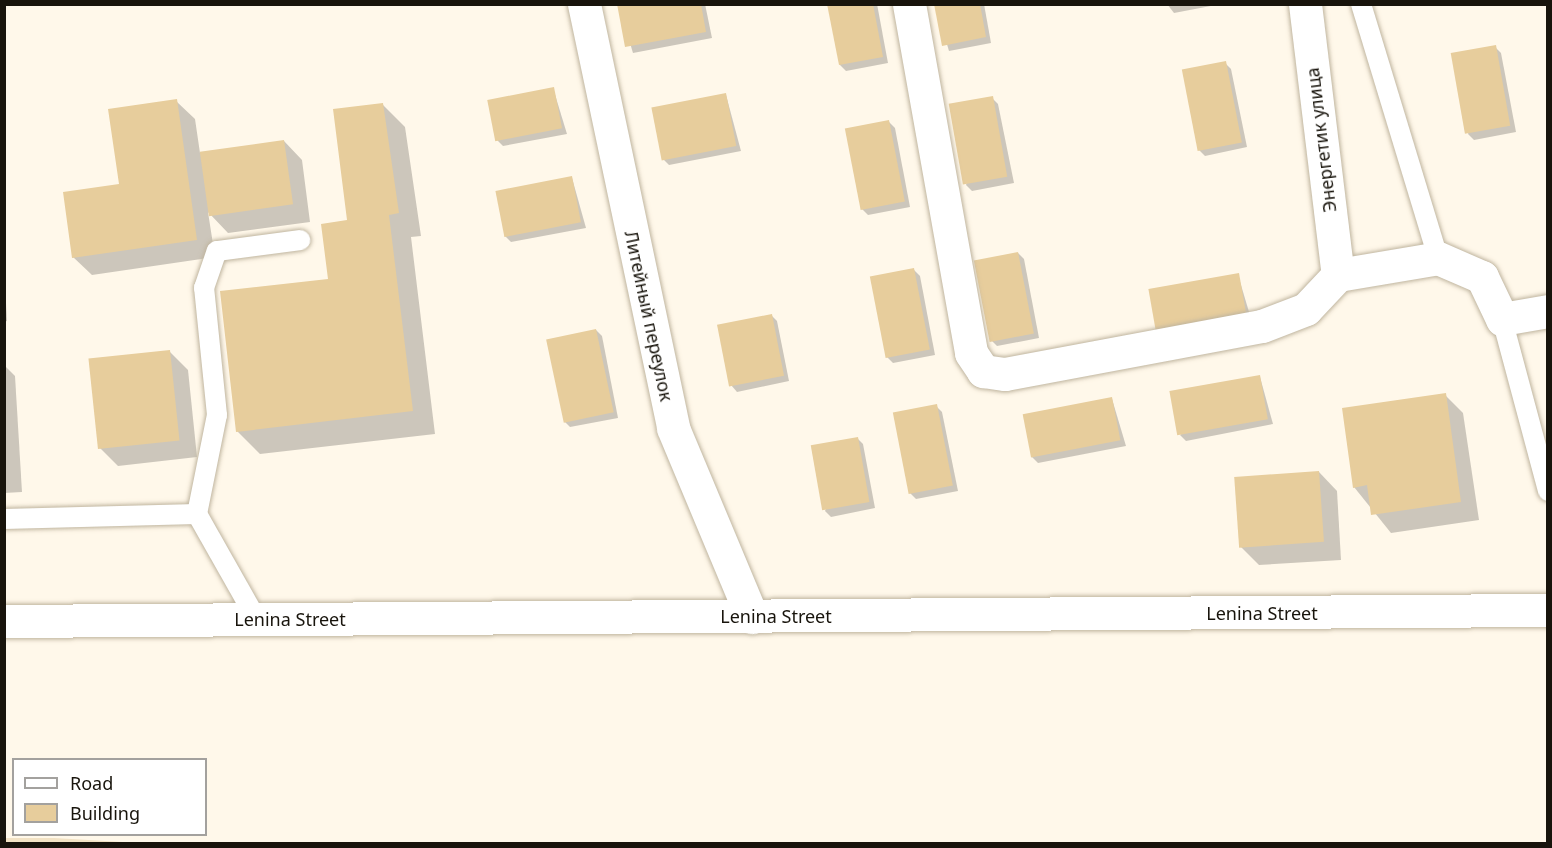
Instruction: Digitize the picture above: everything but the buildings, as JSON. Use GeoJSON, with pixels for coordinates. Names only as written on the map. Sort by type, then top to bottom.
{"type":"FeatureCollection","features":[{"type":"Feature","properties":{"kind":"street","name":"Литейный переулок"},"geometry":{"type":"LineString","coordinates":[[584,4],[673,428],[752,616]]}},
{"type":"Feature","properties":{"kind":"street"},"geometry":{"type":"LineString","coordinates":[[909,4],[971,353],[983,371],[1005,374],[1262,326],[1306,309],[1338,275],[1438,258],[1482,277],[1502,319],[1548,311]]}},
{"type":"Feature","properties":{"kind":"street","name":"Энергетик улица"},"geometry":{"type":"LineString","coordinates":[[1305,4],[1338,275]]}},
{"type":"Feature","properties":{"kind":"street","name":"Lenina Street"},"geometry":{"type":"LineString","coordinates":[[4,621],[1548,610]]}},
{"type":"Feature","properties":{"kind":"lane"},"geometry":{"type":"LineString","coordinates":[[1361,4],[1438,258]]}},
{"type":"Feature","properties":{"kind":"lane"},"geometry":{"type":"LineString","coordinates":[[257,620],[197,514],[216,415],[204,288],[217,251],[300,240]]}},
{"type":"Feature","properties":{"kind":"lane"},"geometry":{"type":"LineString","coordinates":[[1502,319],[1548,491]]}},
{"type":"Feature","properties":{"kind":"lane"},"geometry":{"type":"LineString","coordinates":[[4,519],[197,514]]}},
{"type":"Feature","properties":{"kind":"shaded area"},"geometry":{"type":"Polygon","coordinates":[[[5,838],[54,838],[140,843],[5,844],[5,838]]]}}]}
